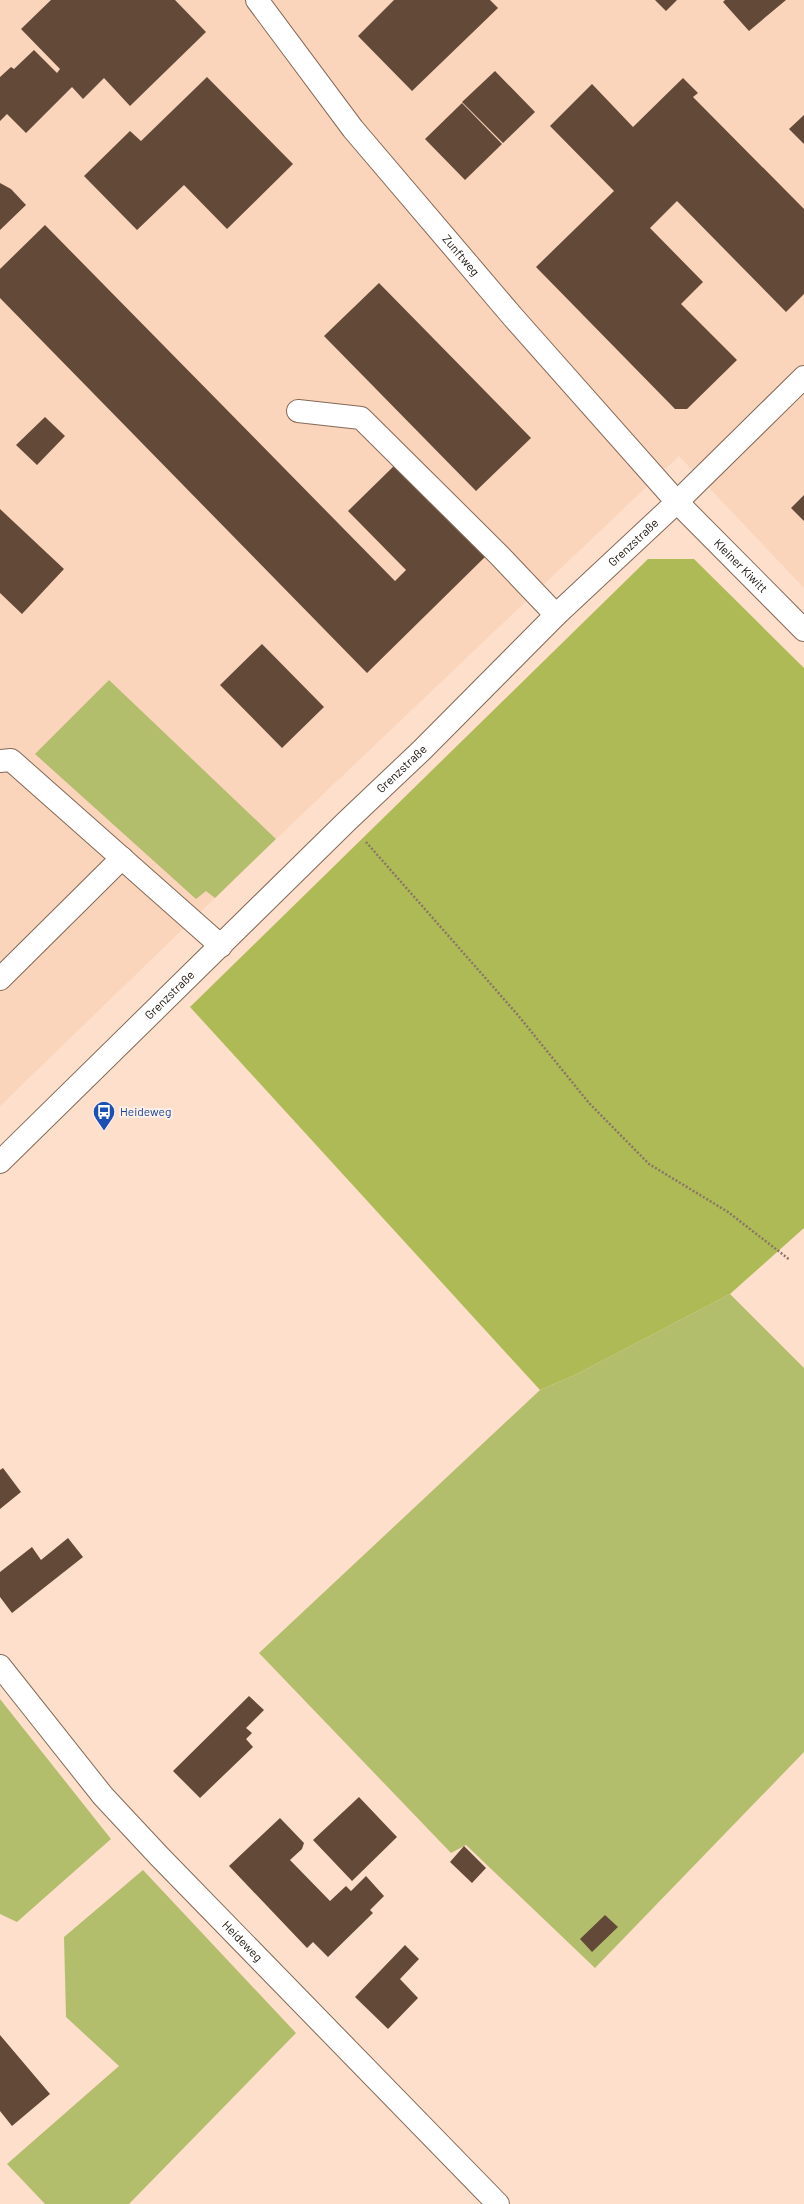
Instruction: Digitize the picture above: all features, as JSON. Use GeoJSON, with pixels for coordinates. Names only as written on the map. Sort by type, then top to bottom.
{"type":"FeatureCollection","features":[{"type":"Feature","properties":{"kind":"street","name":"Zunftweg"},"geometry":{"type":"LineString","coordinates":[[257,0],[358,135],[513,317],[677,502]]}},
{"type":"Feature","properties":{"kind":"street","name":"Grenzstraße"},"geometry":{"type":"LineString","coordinates":[[0,1162],[347,821],[422,750],[556,615],[677,502],[804,377]]}},
{"type":"Feature","properties":{"kind":"street"},"geometry":{"type":"LineString","coordinates":[[298,411],[362,418],[500,555],[556,615]]}},
{"type":"Feature","properties":{"kind":"street","name":"Kleiner Kiwitt"},"geometry":{"type":"LineString","coordinates":[[677,502],[804,630]]}},
{"type":"Feature","properties":{"kind":"street"},"geometry":{"type":"LineString","coordinates":[[0,761],[11,760],[221,946]]}},
{"type":"Feature","properties":{"kind":"street"},"geometry":{"type":"LineString","coordinates":[[0,979],[122,858]]}},
{"type":"Feature","properties":{"kind":"street","name":"Heideweg"},"geometry":{"type":"LineString","coordinates":[[0,1666],[103,1796],[165,1862],[498,2204]]}},
{"type":"Feature","properties":{"kind":"path"},"geometry":{"type":"LineString","coordinates":[[347,821],[517,1014],[589,1103],[649,1164],[728,1212],[790,1260]]}},
{"type":"Feature","properties":{"kind":"shaded area"},"geometry":{"type":"Polygon","coordinates":[[[0,0],[804,0],[804,588],[679,456],[276,839],[0,1106],[0,0]]]}},
{"type":"Feature","properties":{"kind":"green space"},"geometry":{"type":"Polygon","coordinates":[[[648,559],[694,559],[804,668],[804,1228],[730,1294],[577,1374],[540,1390],[190,1007],[648,559]]]}},
{"type":"Feature","properties":{"kind":"green space"},"geometry":{"type":"Polygon","coordinates":[[[109,680],[276,839],[215,898],[206,891],[196,899],[35,754],[109,680]]]}},
{"type":"Feature","properties":{"kind":"green space"},"geometry":{"type":"Polygon","coordinates":[[[730,1294],[804,1368],[804,1752],[595,1968],[466,1845],[451,1853],[259,1653],[540,1390],[577,1374],[730,1294]]]}},
{"type":"Feature","properties":{"kind":"green space"},"geometry":{"type":"Polygon","coordinates":[[[0,1699],[111,1839],[17,1922],[0,1914],[0,1699]]]}},
{"type":"Feature","properties":{"kind":"green space"},"geometry":{"type":"Polygon","coordinates":[[[143,1870],[296,2033],[129,2204],[45,2204],[7,2164],[119,2066],[66,2017],[64,1937],[143,1870]]]}},
{"type":"Feature","properties":{"kind":"building"},"geometry":{"type":"Polygon","coordinates":[[[51,0],[175,0],[206,32],[130,106],[104,78],[83,99],[72,87],[26,133],[7,114],[0,121],[0,77],[11,67],[14,69],[34,50],[57,73],[60,69],[21,29],[51,0]]]}},
{"type":"Feature","properties":{"kind":"building"},"geometry":{"type":"Polygon","coordinates":[[[394,0],[490,0],[498,8],[412,91],[358,36],[394,0]]]}},
{"type":"Feature","properties":{"kind":"building"},"geometry":{"type":"Polygon","coordinates":[[[655,0],[677,0],[666,11],[655,0]]]}},
{"type":"Feature","properties":{"kind":"building"},"geometry":{"type":"Polygon","coordinates":[[[725,0],[786,0],[749,31],[723,2],[725,0]]]}},
{"type":"Feature","properties":{"kind":"building"},"geometry":{"type":"Polygon","coordinates":[[[495,71],[535,112],[503,143],[462,102],[495,71]]]}},
{"type":"Feature","properties":{"kind":"building"},"geometry":{"type":"Polygon","coordinates":[[[207,77],[293,164],[227,229],[184,185],[137,230],[84,176],[130,131],[141,141],[207,77]]]}},
{"type":"Feature","properties":{"kind":"building"},"geometry":{"type":"Polygon","coordinates":[[[683,78],[698,93],[693,97],[804,209],[804,294],[786,312],[677,201],[650,228],[703,282],[681,304],[737,360],[687,409],[675,409],[536,267],[614,191],[550,126],[592,84],[633,127],[683,78]]]}},
{"type":"Feature","properties":{"kind":"building"},"geometry":{"type":"Polygon","coordinates":[[[462,103],[502,144],[465,180],[425,139],[462,103]]]}},
{"type":"Feature","properties":{"kind":"building"},"geometry":{"type":"Polygon","coordinates":[[[804,115],[804,144],[789,129],[804,115]]]}},
{"type":"Feature","properties":{"kind":"building"},"geometry":{"type":"Polygon","coordinates":[[[0,183],[11,189],[26,205],[0,230],[0,183]]]}},
{"type":"Feature","properties":{"kind":"building"},"geometry":{"type":"Polygon","coordinates":[[[45,225],[395,581],[406,570],[348,511],[396,464],[486,556],[367,673],[0,298],[0,269],[45,225]]]}},
{"type":"Feature","properties":{"kind":"building"},"geometry":{"type":"Polygon","coordinates":[[[379,283],[531,438],[476,491],[324,336],[379,283]]]}},
{"type":"Feature","properties":{"kind":"building"},"geometry":{"type":"Polygon","coordinates":[[[45,417],[65,436],[37,465],[16,445],[45,417]]]}},
{"type":"Feature","properties":{"kind":"building"},"geometry":{"type":"Polygon","coordinates":[[[804,495],[804,521],[791,508],[804,495]]]}},
{"type":"Feature","properties":{"kind":"building"},"geometry":{"type":"Polygon","coordinates":[[[0,509],[64,569],[22,614],[0,593],[0,509]]]}},
{"type":"Feature","properties":{"kind":"building"},"geometry":{"type":"Polygon","coordinates":[[[262,644],[324,707],[282,748],[220,685],[262,644]]]}},
{"type":"Feature","properties":{"kind":"building"},"geometry":{"type":"Polygon","coordinates":[[[3,1468],[21,1492],[0,1509],[0,1470],[3,1468]]]}},
{"type":"Feature","properties":{"kind":"building"},"geometry":{"type":"Polygon","coordinates":[[[68,1538],[83,1557],[12,1613],[0,1597],[0,1572],[32,1547],[41,1560],[68,1538]]]}},
{"type":"Feature","properties":{"kind":"building"},"geometry":{"type":"Polygon","coordinates":[[[249,1696],[264,1710],[246,1728],[252,1733],[246,1739],[253,1747],[200,1798],[173,1771],[249,1696]]]}},
{"type":"Feature","properties":{"kind":"building"},"geometry":{"type":"Polygon","coordinates":[[[359,1797],[397,1837],[352,1881],[313,1840],[359,1797]]]}},
{"type":"Feature","properties":{"kind":"building"},"geometry":{"type":"Polygon","coordinates":[[[280,1818],[304,1843],[302,1849],[290,1860],[330,1901],[346,1886],[351,1891],[366,1876],[384,1896],[370,1910],[373,1913],[328,1957],[313,1942],[307,1948],[229,1866],[280,1818]]]}},
{"type":"Feature","properties":{"kind":"building"},"geometry":{"type":"Polygon","coordinates":[[[464,1846],[486,1868],[472,1883],[450,1862],[464,1846]]]}},
{"type":"Feature","properties":{"kind":"building"},"geometry":{"type":"Polygon","coordinates":[[[605,1915],[618,1927],[592,1952],[580,1939],[605,1915]]]}},
{"type":"Feature","properties":{"kind":"building"},"geometry":{"type":"Polygon","coordinates":[[[405,1945],[419,1959],[400,1979],[418,1998],[388,2029],[355,1997],[405,1945]]]}},
{"type":"Feature","properties":{"kind":"building"},"geometry":{"type":"Polygon","coordinates":[[[0,2035],[50,2094],[12,2126],[0,2111],[0,2035]]]}},
{"type":"Feature","properties":{"kind":"place","name":"Heideweg"},"geometry":{"type":"Point","coordinates":[104,1132]}}]}
